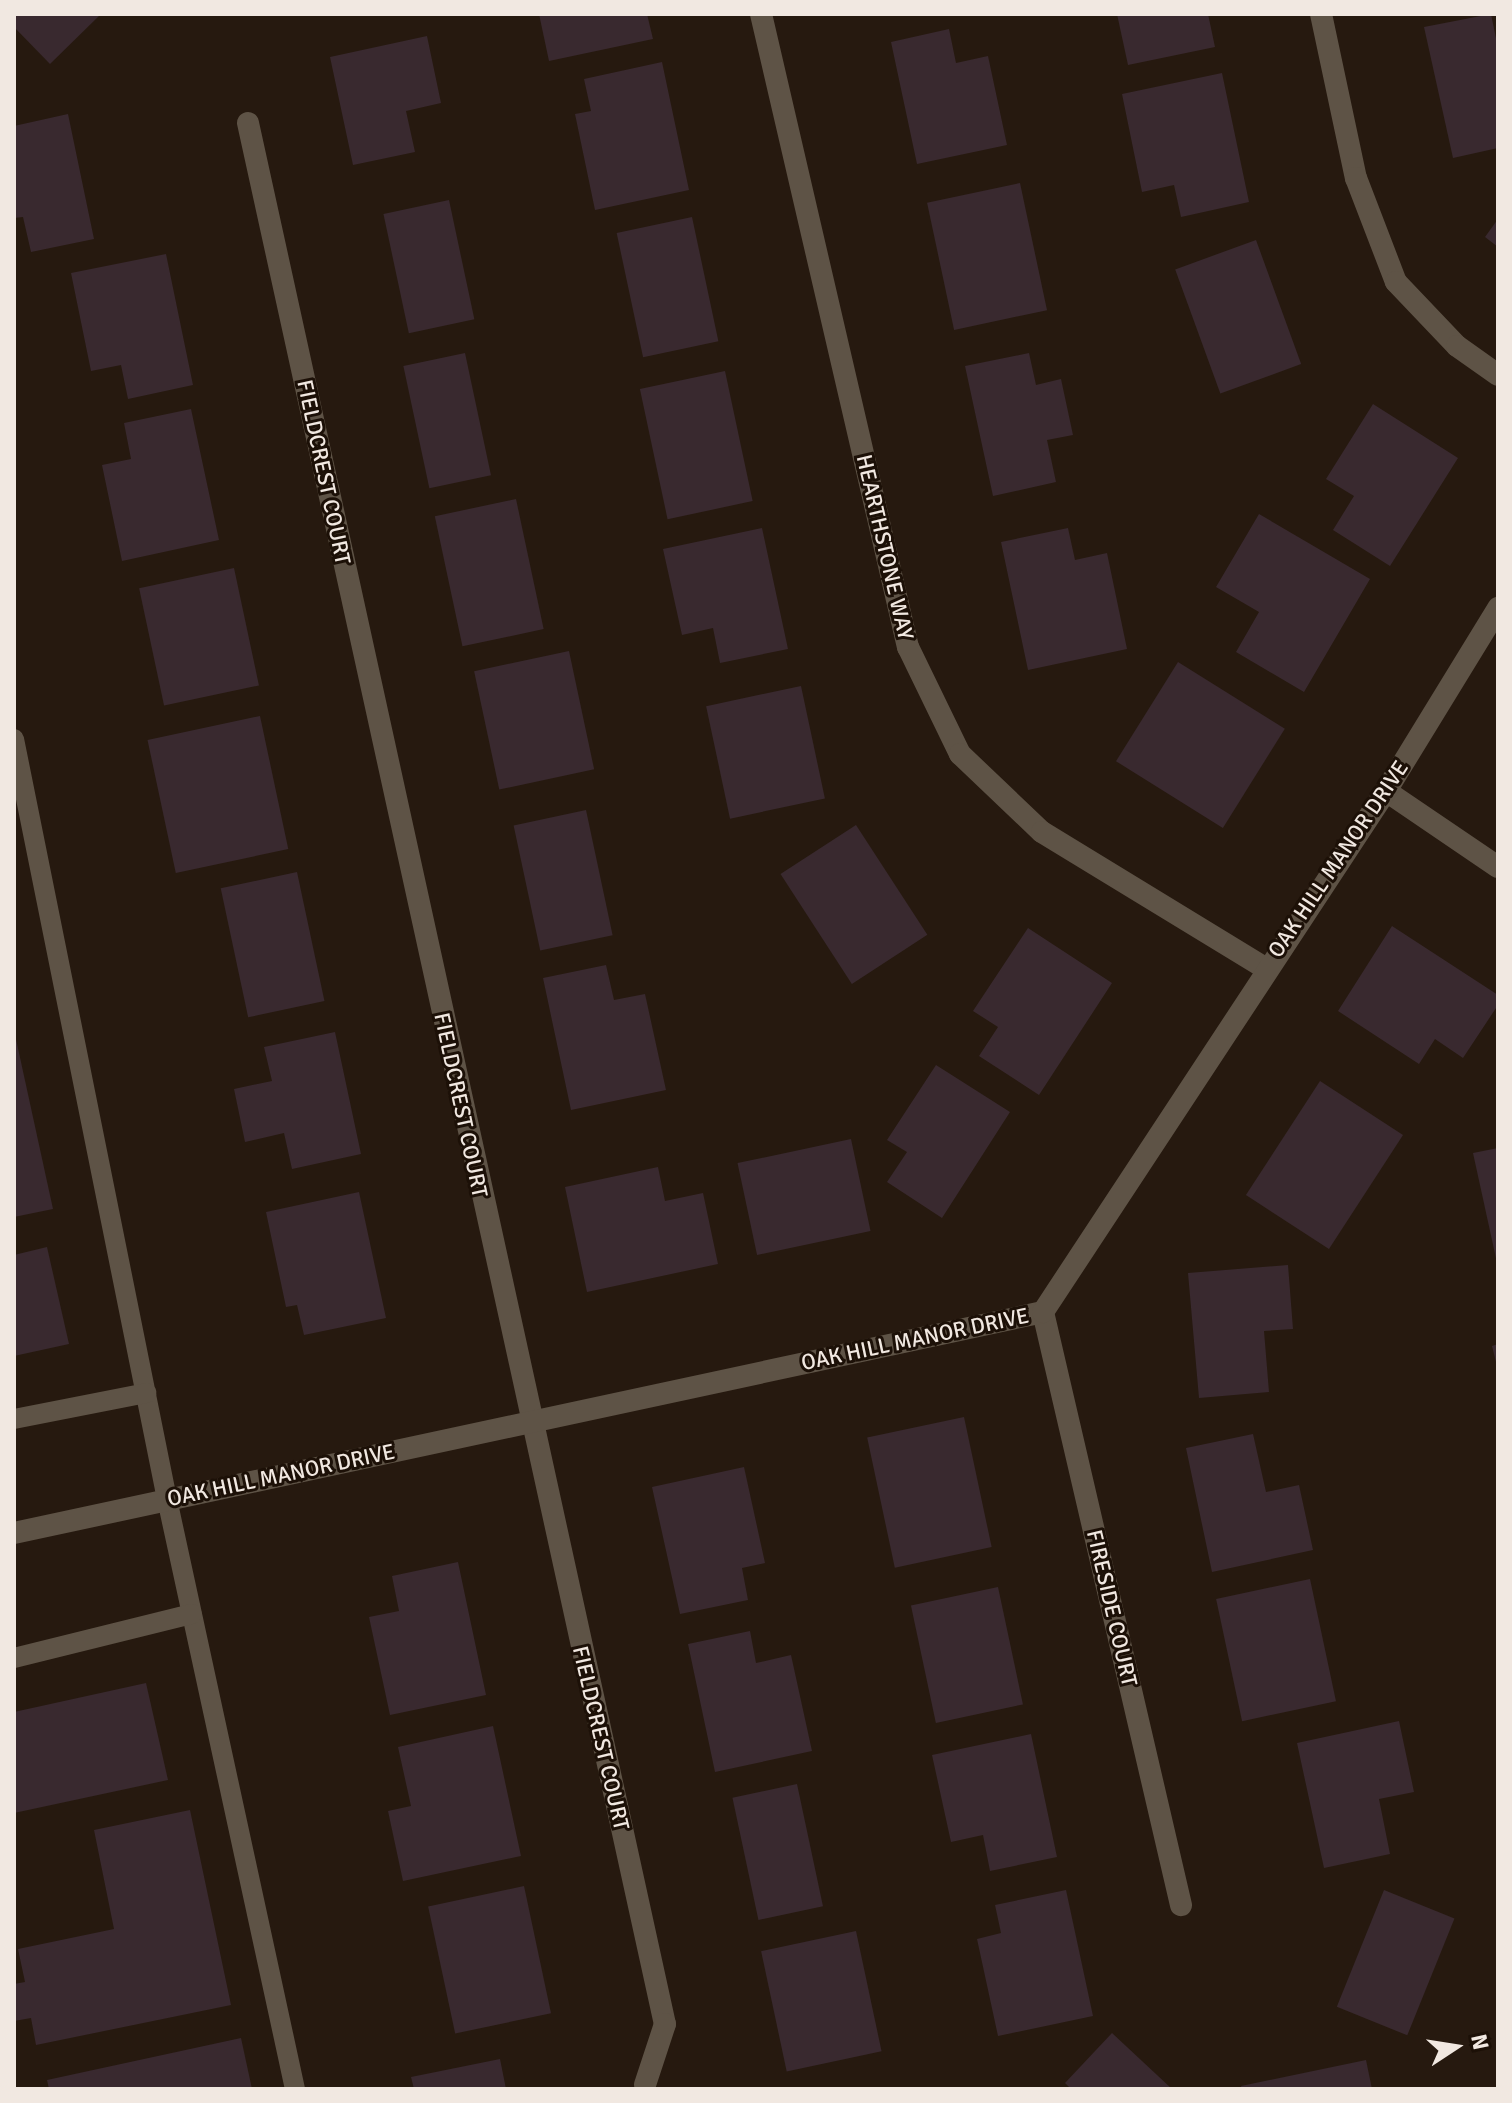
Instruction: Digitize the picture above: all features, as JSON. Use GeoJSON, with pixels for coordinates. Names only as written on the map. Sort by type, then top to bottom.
{"type":"FeatureCollection","features":[{"type":"Feature","properties":{"kind":"street","name":"HEARTHSTONE WAY"},"geometry":{"type":"LineString","coordinates":[[761,14],[908,647],[960,754],[1042,832],[1265,968]]}},
{"type":"Feature","properties":{"kind":"street"},"geometry":{"type":"LineString","coordinates":[[1321,14],[1356,178],[1396,282],[1457,346],[1498,375]]}},
{"type":"Feature","properties":{"kind":"street","name":"FIELDCREST COURT"},"geometry":{"type":"LineString","coordinates":[[248,123],[530,1421],[665,2024],[645,2085]]}},
{"type":"Feature","properties":{"kind":"street","name":"OAK HILL MANOR DRIVE"},"geometry":{"type":"LineString","coordinates":[[14,1533],[1043,1312],[1265,968],[1386,791],[1498,608]]}},
{"type":"Feature","properties":{"kind":"street"},"geometry":{"type":"LineString","coordinates":[[1386,791],[1498,867]]}},
{"type":"Feature","properties":{"kind":"street","name":"FIRESIDE COURT"},"geometry":{"type":"LineString","coordinates":[[1043,1312],[1181,1905]]}},
{"type":"Feature","properties":{"kind":"lane"},"geometry":{"type":"LineString","coordinates":[[14,739],[167,1499],[295,2089]]}},
{"type":"Feature","properties":{"kind":"lane"},"geometry":{"type":"LineString","coordinates":[[14,1419],[146,1393]]}},
{"type":"Feature","properties":{"kind":"lane"},"geometry":{"type":"LineString","coordinates":[[14,1658],[192,1614]]}},
{"type":"Feature","properties":{"kind":"building"},"geometry":{"type":"Polygon","coordinates":[[[14,14],[101,14],[50,64],[14,27],[14,14]]]}},
{"type":"Feature","properties":{"kind":"building"},"geometry":{"type":"Polygon","coordinates":[[[539,14],[647,14],[653,39],[549,61],[539,14]]]}},
{"type":"Feature","properties":{"kind":"building"},"geometry":{"type":"Polygon","coordinates":[[[1117,14],[1208,14],[1215,47],[1128,65],[1117,14]]]}},
{"type":"Feature","properties":{"kind":"building"},"geometry":{"type":"Polygon","coordinates":[[[1491,14],[1498,48],[1498,148],[1453,158],[1424,27],[1491,14]]]}},
{"type":"Feature","properties":{"kind":"building"},"geometry":{"type":"Polygon","coordinates":[[[949,29],[956,63],[988,56],[1007,145],[917,164],[891,42],[949,29]]]}},
{"type":"Feature","properties":{"kind":"building"},"geometry":{"type":"Polygon","coordinates":[[[427,36],[441,103],[406,111],[415,152],[353,165],[330,57],[427,36]]]}},
{"type":"Feature","properties":{"kind":"building"},"geometry":{"type":"Polygon","coordinates":[[[662,62],[689,190],[595,210],[575,114],[591,111],[584,79],[662,62]]]}},
{"type":"Feature","properties":{"kind":"building"},"geometry":{"type":"Polygon","coordinates":[[[1222,73],[1249,202],[1181,217],[1174,185],[1142,192],[1122,94],[1222,73]]]}},
{"type":"Feature","properties":{"kind":"building"},"geometry":{"type":"Polygon","coordinates":[[[68,114],[94,239],[31,252],[23,217],[14,218],[14,126],[68,114]]]}},
{"type":"Feature","properties":{"kind":"building"},"geometry":{"type":"Polygon","coordinates":[[[1020,183],[1047,310],[954,330],[927,203],[1020,183]]]}},
{"type":"Feature","properties":{"kind":"building"},"geometry":{"type":"Polygon","coordinates":[[[449,200],[474,319],[409,333],[383,214],[449,200]]]}},
{"type":"Feature","properties":{"kind":"building"},"geometry":{"type":"Polygon","coordinates":[[[692,217],[718,341],[643,357],[617,233],[692,217]]]}},
{"type":"Feature","properties":{"kind":"building"},"geometry":{"type":"Polygon","coordinates":[[[1498,219],[1498,247],[1485,237],[1498,219]]]}},
{"type":"Feature","properties":{"kind":"building"},"geometry":{"type":"Polygon","coordinates":[[[1256,240],[1301,364],[1220,393],[1175,269],[1256,240]]]}},
{"type":"Feature","properties":{"kind":"building"},"geometry":{"type":"Polygon","coordinates":[[[166,254],[193,385],[128,399],[121,365],[91,371],[71,273],[166,254]]]}},
{"type":"Feature","properties":{"kind":"building"},"geometry":{"type":"Polygon","coordinates":[[[465,353],[491,475],[429,488],[403,366],[465,353]]]}},
{"type":"Feature","properties":{"kind":"building"},"geometry":{"type":"Polygon","coordinates":[[[1029,353],[1036,385],[1061,379],[1073,435],[1047,440],[1056,482],[993,496],[965,366],[1029,353]]]}},
{"type":"Feature","properties":{"kind":"building"},"geometry":{"type":"Polygon","coordinates":[[[725,371],[753,501],[668,519],[640,389],[725,371]]]}},
{"type":"Feature","properties":{"kind":"building"},"geometry":{"type":"Polygon","coordinates":[[[1373,404],[1458,458],[1390,566],[1333,530],[1354,496],[1326,479],[1373,404]]]}},
{"type":"Feature","properties":{"kind":"building"},"geometry":{"type":"Polygon","coordinates":[[[191,409],[219,540],[122,561],[102,465],[131,459],[124,423],[191,409]]]}},
{"type":"Feature","properties":{"kind":"building"},"geometry":{"type":"Polygon","coordinates":[[[516,499],[544,629],[462,646],[435,516],[516,499]]]}},
{"type":"Feature","properties":{"kind":"building"},"geometry":{"type":"Polygon","coordinates":[[[1259,514],[1370,579],[1304,692],[1236,652],[1259,612],[1216,587],[1259,514]]]}},
{"type":"Feature","properties":{"kind":"building"},"geometry":{"type":"Polygon","coordinates":[[[762,528],[788,649],[720,663],[713,628],[682,635],[663,549],[762,528]]]}},
{"type":"Feature","properties":{"kind":"building"},"geometry":{"type":"Polygon","coordinates":[[[1068,528],[1075,560],[1107,553],[1127,649],[1028,670],[1001,542],[1068,528]]]}},
{"type":"Feature","properties":{"kind":"building"},"geometry":{"type":"Polygon","coordinates":[[[234,568],[259,685],[164,706],[139,588],[234,568]]]}},
{"type":"Feature","properties":{"kind":"building"},"geometry":{"type":"Polygon","coordinates":[[[569,651],[594,769],[499,790],[474,671],[569,651]]]}},
{"type":"Feature","properties":{"kind":"building"},"geometry":{"type":"Polygon","coordinates":[[[1178,662],[1285,729],[1223,828],[1116,761],[1178,662]]]}},
{"type":"Feature","properties":{"kind":"building"},"geometry":{"type":"Polygon","coordinates":[[[801,686],[825,798],[730,819],[706,706],[801,686]]]}},
{"type":"Feature","properties":{"kind":"building"},"geometry":{"type":"Polygon","coordinates":[[[260,716],[288,849],[176,873],[148,740],[260,716]]]}},
{"type":"Feature","properties":{"kind":"building"},"geometry":{"type":"Polygon","coordinates":[[[586,810],[613,935],[540,951],[514,825],[586,810]]]}},
{"type":"Feature","properties":{"kind":"building"},"geometry":{"type":"Polygon","coordinates":[[[856,825],[927,935],[852,984],[781,874],[856,825]]]}},
{"type":"Feature","properties":{"kind":"building"},"geometry":{"type":"Polygon","coordinates":[[[297,872],[324,1001],[248,1017],[221,888],[297,872]]]}},
{"type":"Feature","properties":{"kind":"building"},"geometry":{"type":"Polygon","coordinates":[[[1392,926],[1498,995],[1498,1005],[1463,1058],[1435,1039],[1419,1064],[1338,1011],[1392,926]]]}},
{"type":"Feature","properties":{"kind":"building"},"geometry":{"type":"Polygon","coordinates":[[[1028,928],[1112,983],[1039,1095],[979,1056],[998,1027],[973,1011],[1028,928]]]}},
{"type":"Feature","properties":{"kind":"building"},"geometry":{"type":"Polygon","coordinates":[[[606,965],[614,1000],[645,994],[666,1090],[571,1110],[543,978],[606,965]]]}},
{"type":"Feature","properties":{"kind":"building"},"geometry":{"type":"Polygon","coordinates":[[[14,1030],[53,1209],[14,1217],[14,1030]]]}},
{"type":"Feature","properties":{"kind":"building"},"geometry":{"type":"Polygon","coordinates":[[[335,1032],[361,1154],[292,1169],[284,1133],[245,1142],[234,1089],[272,1081],[264,1047],[335,1032]]]}},
{"type":"Feature","properties":{"kind":"building"},"geometry":{"type":"Polygon","coordinates":[[[936,1065],[1010,1112],[942,1218],[887,1182],[907,1152],[887,1140],[936,1065]]]}},
{"type":"Feature","properties":{"kind":"building"},"geometry":{"type":"Polygon","coordinates":[[[1320,1081],[1403,1135],[1329,1249],[1246,1195],[1320,1081]]]}},
{"type":"Feature","properties":{"kind":"building"},"geometry":{"type":"Polygon","coordinates":[[[851,1139],[871,1231],[757,1255],[738,1163],[851,1139]]]}},
{"type":"Feature","properties":{"kind":"building"},"geometry":{"type":"Polygon","coordinates":[[[1498,1148],[1498,1263],[1497,1263],[1473,1153],[1498,1148]]]}},
{"type":"Feature","properties":{"kind":"building"},"geometry":{"type":"Polygon","coordinates":[[[658,1167],[665,1201],[703,1193],[718,1264],[587,1292],[565,1187],[658,1167]]]}},
{"type":"Feature","properties":{"kind":"building"},"geometry":{"type":"Polygon","coordinates":[[[359,1192],[386,1318],[304,1335],[297,1305],[286,1307],[266,1212],[359,1192]]]}},
{"type":"Feature","properties":{"kind":"building"},"geometry":{"type":"Polygon","coordinates":[[[47,1247],[69,1344],[14,1356],[14,1255],[47,1247]]]}},
{"type":"Feature","properties":{"kind":"building"},"geometry":{"type":"Polygon","coordinates":[[[1288,1265],[1293,1329],[1264,1331],[1269,1392],[1199,1398],[1188,1273],[1288,1265]]]}},
{"type":"Feature","properties":{"kind":"building"},"geometry":{"type":"Polygon","coordinates":[[[1498,1344],[1498,1366],[1497,1366],[1492,1346],[1498,1344]]]}},
{"type":"Feature","properties":{"kind":"building"},"geometry":{"type":"Polygon","coordinates":[[[964,1417],[992,1547],[895,1568],[867,1438],[964,1417]]]}},
{"type":"Feature","properties":{"kind":"building"},"geometry":{"type":"Polygon","coordinates":[[[1253,1434],[1266,1492],[1299,1485],[1313,1550],[1212,1572],[1186,1448],[1253,1434]]]}},
{"type":"Feature","properties":{"kind":"building"},"geometry":{"type":"Polygon","coordinates":[[[744,1467],[765,1563],[742,1568],[748,1600],[680,1614],[652,1487],[744,1467]]]}},
{"type":"Feature","properties":{"kind":"building"},"geometry":{"type":"Polygon","coordinates":[[[458,1562],[486,1695],[390,1715],[369,1617],[399,1611],[392,1576],[458,1562]]]}},
{"type":"Feature","properties":{"kind":"building"},"geometry":{"type":"Polygon","coordinates":[[[1310,1579],[1336,1701],[1242,1721],[1216,1599],[1310,1579]]]}},
{"type":"Feature","properties":{"kind":"building"},"geometry":{"type":"Polygon","coordinates":[[[998,1587],[1023,1704],[936,1723],[911,1606],[998,1587]]]}},
{"type":"Feature","properties":{"kind":"building"},"geometry":{"type":"Polygon","coordinates":[[[750,1631],[756,1663],[791,1655],[812,1751],[715,1772],[688,1644],[750,1631]]]}},
{"type":"Feature","properties":{"kind":"building"},"geometry":{"type":"Polygon","coordinates":[[[146,1683],[168,1780],[14,1813],[14,1712],[146,1683]]]}},
{"type":"Feature","properties":{"kind":"building"},"geometry":{"type":"Polygon","coordinates":[[[1399,1721],[1414,1792],[1379,1799],[1390,1854],[1324,1868],[1297,1743],[1399,1721]]]}},
{"type":"Feature","properties":{"kind":"building"},"geometry":{"type":"Polygon","coordinates":[[[493,1726],[521,1856],[403,1881],[388,1811],[411,1806],[398,1747],[493,1726]]]}},
{"type":"Feature","properties":{"kind":"building"},"geometry":{"type":"Polygon","coordinates":[[[1031,1734],[1057,1857],[990,1871],[983,1835],[951,1842],[932,1755],[1031,1734]]]}},
{"type":"Feature","properties":{"kind":"building"},"geometry":{"type":"Polygon","coordinates":[[[797,1784],[823,1906],[758,1920],[732,1798],[797,1784]]]}},
{"type":"Feature","properties":{"kind":"building"},"geometry":{"type":"Polygon","coordinates":[[[190,1810],[231,2005],[36,2045],[31,2018],[14,2021],[14,1984],[25,1982],[18,1949],[114,1929],[94,1830],[190,1810]]]}},
{"type":"Feature","properties":{"kind":"building"},"geometry":{"type":"Polygon","coordinates":[[[524,1886],[551,2013],[455,2034],[428,1906],[524,1886]]]}},
{"type":"Feature","properties":{"kind":"building"},"geometry":{"type":"Polygon","coordinates":[[[1066,1890],[1093,2016],[998,2036],[977,1939],[1001,1933],[995,1905],[1066,1890]]]}},
{"type":"Feature","properties":{"kind":"building"},"geometry":{"type":"Polygon","coordinates":[[[1384,1890],[1454,1918],[1407,2035],[1337,2007],[1384,1890]]]}},
{"type":"Feature","properties":{"kind":"building"},"geometry":{"type":"Polygon","coordinates":[[[856,1931],[882,2051],[787,2071],[761,1951],[856,1931]]]}},
{"type":"Feature","properties":{"kind":"building"},"geometry":{"type":"Polygon","coordinates":[[[1112,2033],[1172,2089],[1071,2089],[1065,2083],[1112,2033]]]}},
{"type":"Feature","properties":{"kind":"building"},"geometry":{"type":"Polygon","coordinates":[[[241,2038],[252,2089],[49,2089],[47,2080],[241,2038]]]}},
{"type":"Feature","properties":{"kind":"building"},"geometry":{"type":"Polygon","coordinates":[[[500,2059],[506,2089],[414,2089],[411,2077],[500,2059]]]}},
{"type":"Feature","properties":{"kind":"building"},"geometry":{"type":"Polygon","coordinates":[[[1366,2060],[1372,2089],[1242,2089],[1241,2086],[1366,2060]]]}}]}
